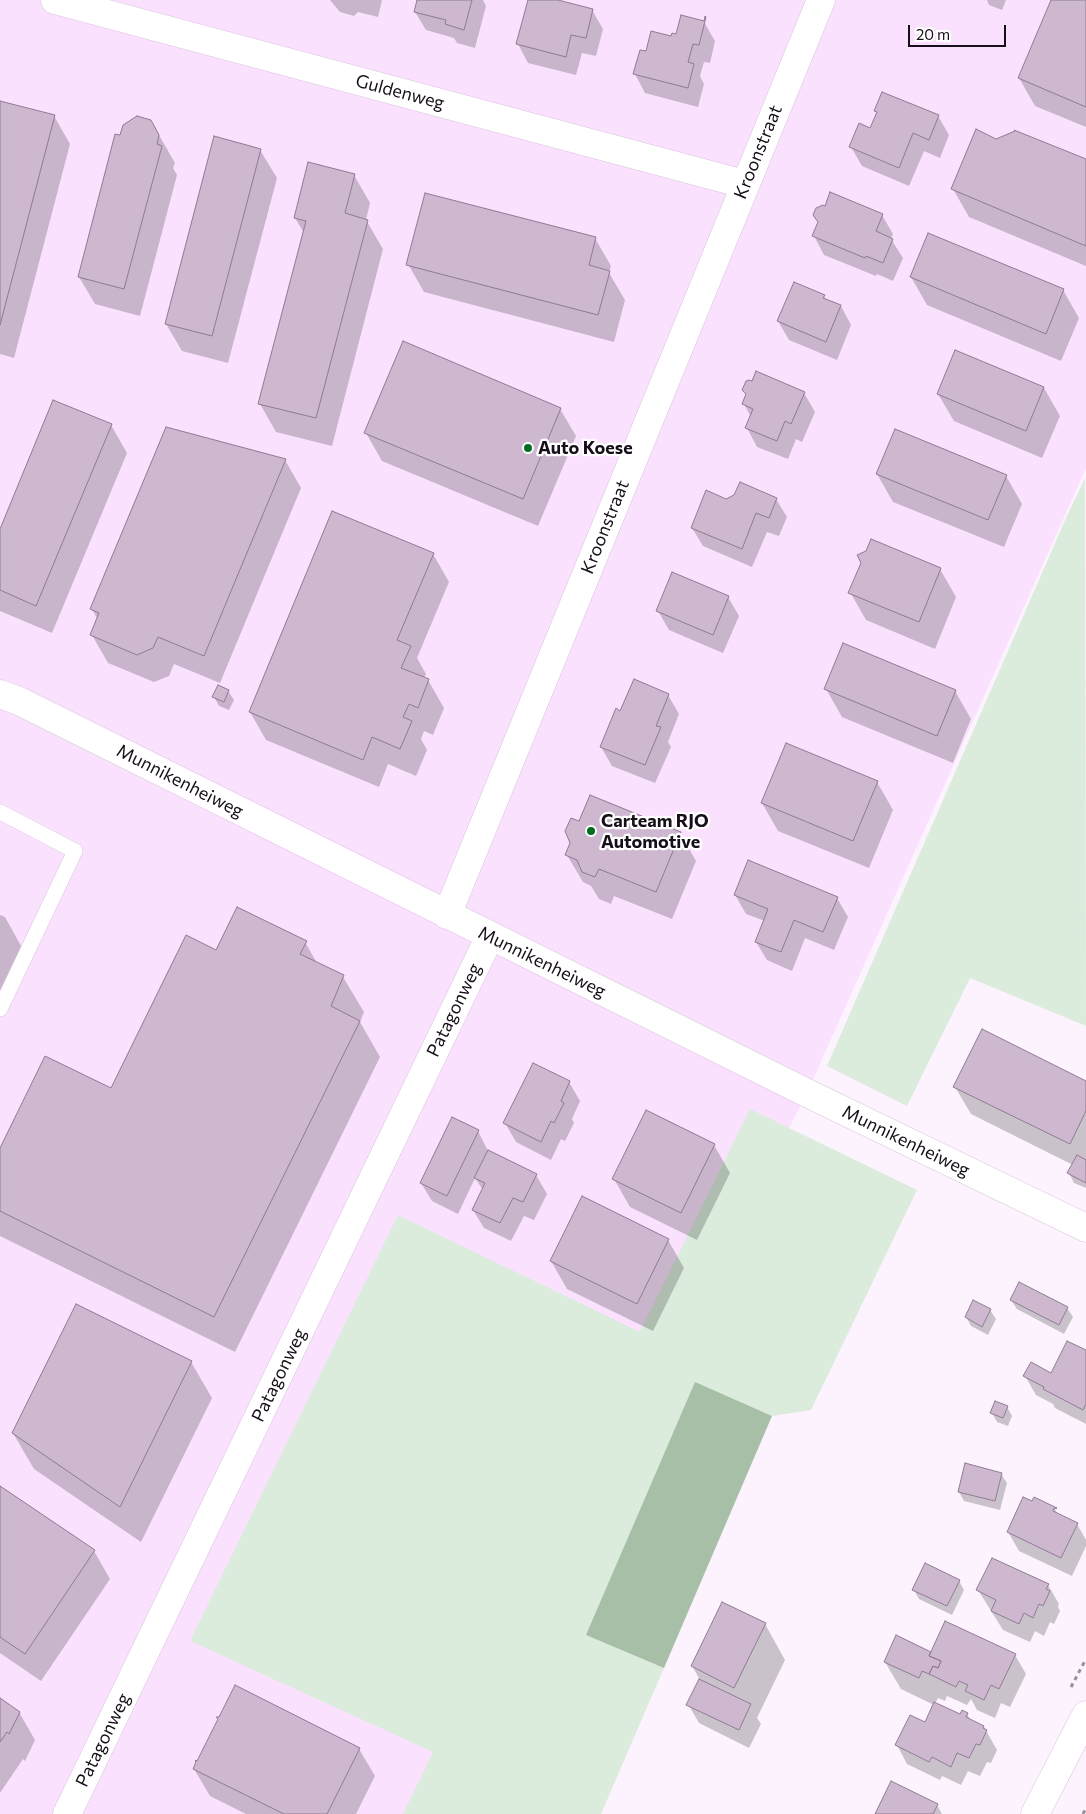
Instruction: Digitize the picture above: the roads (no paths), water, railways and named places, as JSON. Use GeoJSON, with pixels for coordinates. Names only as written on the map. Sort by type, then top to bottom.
{"type":"FeatureCollection","features":[{"type":"Feature","properties":{"kind":"street","name":"Guldenweg"},"geometry":{"type":"LineString","coordinates":[[55,0],[744,184]]}},
{"type":"Feature","properties":{"kind":"street","name":"Kroonstraat"},"geometry":{"type":"LineString","coordinates":[[447,915],[744,184],[821,0]]}},
{"type":"Feature","properties":{"kind":"street","name":"Munnikenheiweg"},"geometry":{"type":"LineString","coordinates":[[0,694],[19,701],[806,1093],[1086,1228]]}},
{"type":"Feature","properties":{"kind":"street","name":"Patagonweg"},"geometry":{"type":"LineString","coordinates":[[67,1814],[490,936]]}},
{"type":"Feature","properties":{"kind":"street"},"geometry":{"type":"LineString","coordinates":[[1035,1814],[1086,1715]]}},
{"type":"Feature","properties":{"kind":"lane"},"geometry":{"type":"LineString","coordinates":[[0,812],[76,851],[0,1009]]}},
{"type":"Feature","properties":{"kind":"place","name":"Auto Koese"},"geometry":{"type":"Point","coordinates":[528,448]}},
{"type":"Feature","properties":{"kind":"place","name":"Carteam RJO Automotive"},"geometry":{"type":"Point","coordinates":[591,831]}}]}
